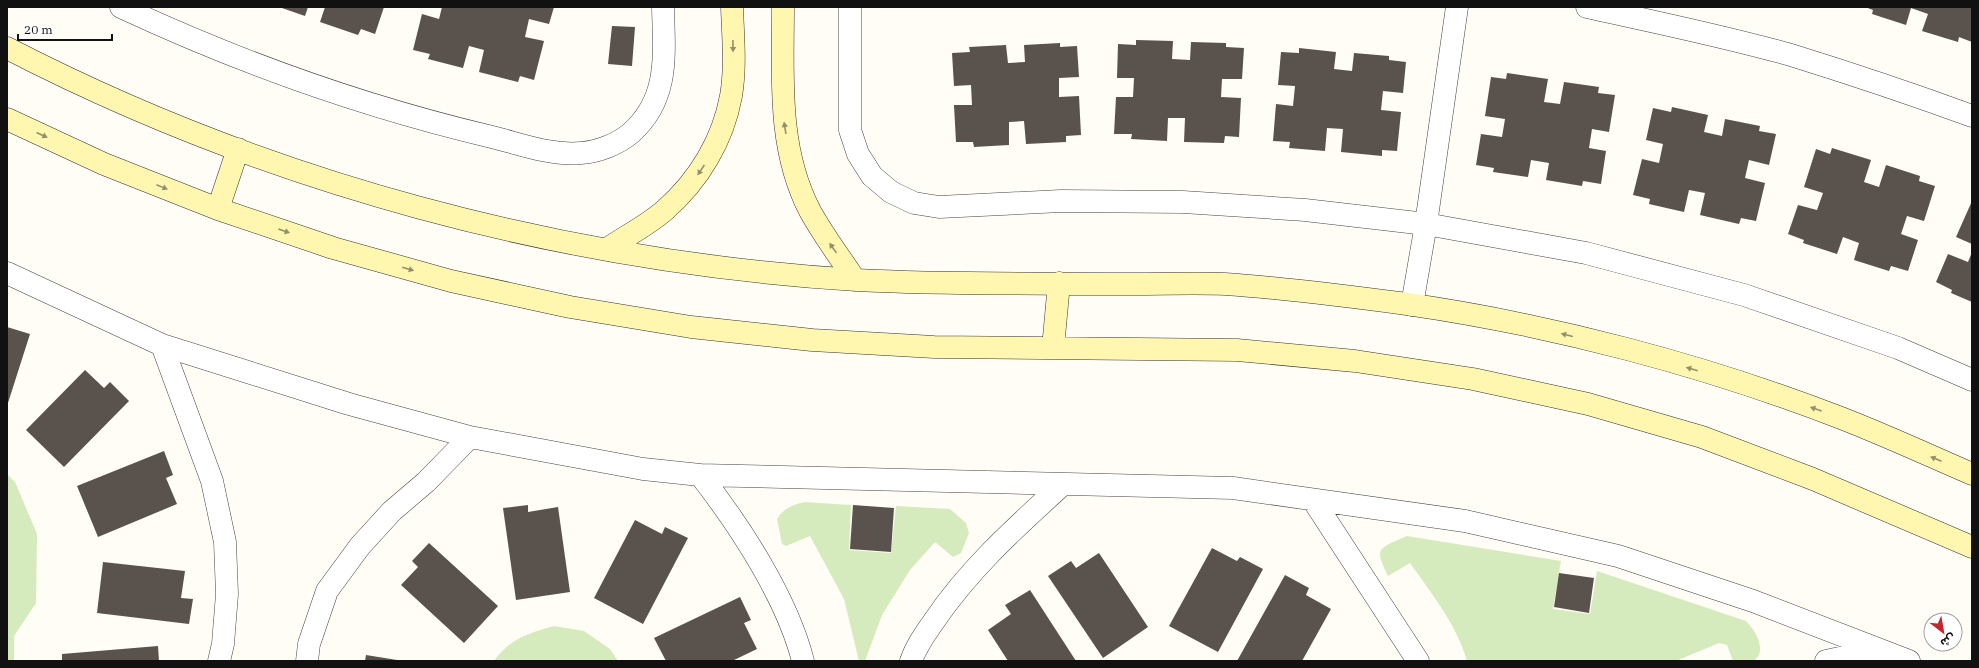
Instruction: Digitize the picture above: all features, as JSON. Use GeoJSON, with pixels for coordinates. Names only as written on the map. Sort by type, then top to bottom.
{"type":"FeatureCollection","features":[{"type":"Feature","properties":{"kind":"street"},"geometry":{"type":"LineString","coordinates":[[121,7],[221,50],[386,108],[470,132],[547,150],[581,154],[607,147],[630,134],[648,114],[660,90],[664,65],[663,7]]}},
{"type":"Feature","properties":{"kind":"street"},"geometry":{"type":"LineString","coordinates":[[607,249],[664,211],[684,192],[701,170],[715,147],[724,122],[731,95],[733,68],[732,7]]}},
{"type":"Feature","properties":{"kind":"street"},"geometry":{"type":"LineString","coordinates":[[783,7],[784,121],[789,151],[798,181],[810,210],[825,236],[855,280]]}},
{"type":"Feature","properties":{"kind":"street"},"geometry":{"type":"LineString","coordinates":[[850,7],[850,130],[858,154],[877,180],[891,192],[914,203],[939,207],[1061,201],[1183,202],[1305,210],[1426,224],[1586,254],[1744,295],[1898,348],[1972,380]]}},
{"type":"Feature","properties":{"kind":"street"},"geometry":{"type":"LineString","coordinates":[[1412,305],[1426,224],[1457,7]]}},
{"type":"Feature","properties":{"kind":"street"},"geometry":{"type":"LineString","coordinates":[[1587,7],[1681,27],[1790,55],[1897,89],[1972,116]]}},
{"type":"Feature","properties":{"kind":"street"},"geometry":{"type":"LineString","coordinates":[[7,48],[38,64],[137,108],[238,149],[383,197],[532,234],[607,249],[689,262],[772,273],[855,280],[951,284],[1223,284],[1318,293],[1412,305],[1529,326],[1630,351],[1736,382],[1841,418],[1972,474]]}},
{"type":"Feature","properties":{"kind":"street"},"geometry":{"type":"LineString","coordinates":[[7,118],[104,164],[218,209],[333,248],[451,281],[578,308],[691,327],[812,340],[934,347],[1237,350],[1355,361],[1473,379],[1588,404],[1702,437],[1813,479],[1972,546]]}},
{"type":"Feature","properties":{"kind":"street"},"geometry":{"type":"LineString","coordinates":[[218,209],[238,149]]}},
{"type":"Feature","properties":{"kind":"street"},"geometry":{"type":"LineString","coordinates":[[7,273],[162,345],[349,404],[470,437],[643,469],[700,475],[1233,488],[1465,521],[1618,556],[1753,601],[1877,650],[1909,661]]}},
{"type":"Feature","properties":{"kind":"street"},"geometry":{"type":"LineString","coordinates":[[1053,348],[1059,283]]}},
{"type":"Feature","properties":{"kind":"street"},"geometry":{"type":"LineString","coordinates":[[162,345],[212,481],[225,542],[227,594],[223,644],[219,661]]}},
{"type":"Feature","properties":{"kind":"street"},"geometry":{"type":"LineString","coordinates":[[307,661],[309,644],[327,591],[360,546],[392,511],[426,482],[470,437]]}},
{"type":"Feature","properties":{"kind":"street"},"geometry":{"type":"LineString","coordinates":[[700,475],[728,510],[765,572],[797,637],[803,661]]}},
{"type":"Feature","properties":{"kind":"street"},"geometry":{"type":"LineString","coordinates":[[911,661],[915,649],[953,593],[993,547],[1062,485]]}},
{"type":"Feature","properties":{"kind":"street"},"geometry":{"type":"LineString","coordinates":[[1313,500],[1418,661]]}},
{"type":"Feature","properties":{"kind":"street"},"geometry":{"type":"LineString","coordinates":[[1826,661],[1877,650]]}},
{"type":"Feature","properties":{"kind":"green space"},"geometry":{"type":"Polygon","coordinates":[[[7,474],[15,482],[37,534],[36,603],[14,636],[14,661],[7,661],[7,474]]]}},
{"type":"Feature","properties":{"kind":"green space"},"geometry":{"type":"Polygon","coordinates":[[[804,502],[851,505],[849,550],[891,553],[896,506],[950,509],[966,523],[969,533],[961,553],[953,557],[935,542],[910,570],[882,615],[865,661],[859,661],[844,599],[810,536],[786,546],[782,544],[777,519],[782,512],[796,504],[804,502]]]}},
{"type":"Feature","properties":{"kind":"green space"},"geometry":{"type":"Polygon","coordinates":[[[1407,536],[1561,561],[1553,609],[1590,614],[1597,571],[1746,621],[1757,636],[1760,652],[1753,661],[1733,661],[1727,645],[1719,643],[1676,661],[1467,661],[1463,648],[1450,622],[1410,563],[1388,576],[1383,566],[1380,554],[1381,550],[1385,546],[1407,536]]]}},
{"type":"Feature","properties":{"kind":"green space"},"geometry":{"type":"Polygon","coordinates":[[[554,626],[584,631],[610,649],[618,661],[494,661],[506,647],[513,642],[528,634],[554,626]]]}},
{"type":"Feature","properties":{"kind":"building"},"geometry":{"type":"Polygon","coordinates":[[[279,7],[308,7],[305,16],[279,7]]]}},
{"type":"Feature","properties":{"kind":"building"},"geometry":{"type":"Polygon","coordinates":[[[325,7],[384,7],[375,34],[361,29],[358,35],[320,22],[325,7]]]}},
{"type":"Feature","properties":{"kind":"building"},"geometry":{"type":"Polygon","coordinates":[[[442,7],[554,7],[549,24],[529,19],[525,37],[544,41],[534,80],[520,76],[518,82],[479,72],[484,50],[469,46],[463,68],[428,59],[430,54],[413,50],[422,14],[439,19],[442,7]]]}},
{"type":"Feature","properties":{"kind":"building"},"geometry":{"type":"Polygon","coordinates":[[[1865,7],[1972,7],[1972,42],[1959,37],[1958,42],[1922,31],[1928,14],[1911,8],[1906,25],[1872,14],[1873,10],[1865,7]]]}},
{"type":"Feature","properties":{"kind":"building"},"geometry":{"type":"Polygon","coordinates":[[[612,26],[635,27],[632,66],[608,64],[612,26]]]}},
{"type":"Feature","properties":{"kind":"building"},"geometry":{"type":"Polygon","coordinates":[[[1136,40],[1173,41],[1172,59],[1190,60],[1191,42],[1226,43],[1226,47],[1244,48],[1242,79],[1222,79],[1221,97],[1241,98],[1239,137],[1225,136],[1224,143],[1184,142],[1185,118],[1168,118],[1167,141],[1131,139],[1132,134],[1114,134],[1116,97],[1133,97],[1134,78],[1117,78],[1118,44],[1136,45],[1136,40]]]}},
{"type":"Feature","properties":{"kind":"building"},"geometry":{"type":"Polygon","coordinates":[[[1060,43],[1060,47],[1077,46],[1079,77],[1059,78],[1059,97],[1079,96],[1081,135],[1066,136],[1066,142],[1026,144],[1024,121],[1009,122],[1009,145],[974,147],[973,142],[956,142],[954,105],[972,105],[971,85],[954,86],[952,53],[970,52],[969,47],[1006,45],[1008,63],[1025,62],[1024,45],[1060,43]]]}},
{"type":"Feature","properties":{"kind":"building"},"geometry":{"type":"Polygon","coordinates":[[[1299,48],[1336,52],[1334,69],[1352,71],[1354,53],[1389,56],[1389,60],[1406,62],[1403,93],[1383,91],[1381,110],[1401,112],[1397,151],[1382,150],[1382,156],[1341,152],[1343,129],[1327,128],[1325,151],[1289,148],[1290,142],[1273,141],[1276,104],[1293,106],[1295,86],[1278,85],[1281,52],[1299,53],[1299,48]]]}},
{"type":"Feature","properties":{"kind":"building"},"geometry":{"type":"Polygon","coordinates":[[[1507,73],[1548,79],[1544,102],[1560,104],[1564,82],[1599,87],[1598,93],[1615,95],[1609,132],[1592,129],[1589,148],[1606,151],[1601,184],[1583,181],[1582,186],[1546,180],[1549,163],[1531,160],[1528,177],[1493,172],[1494,168],[1476,165],[1481,134],[1502,137],[1505,119],[1485,116],[1491,77],[1506,79],[1507,73]]]}},
{"type":"Feature","properties":{"kind":"building"},"geometry":{"type":"Polygon","coordinates":[[[1672,107],[1708,115],[1704,132],[1722,136],[1725,119],[1760,126],[1759,131],[1776,134],[1769,165],[1749,160],[1745,178],[1765,183],[1756,221],[1741,218],[1739,224],[1700,215],[1705,193],[1689,190],[1684,212],[1649,204],[1650,199],[1633,195],[1642,159],[1659,163],[1663,144],[1646,140],[1653,108],[1671,112],[1672,107]]]}},
{"type":"Feature","properties":{"kind":"building"},"geometry":{"type":"Polygon","coordinates":[[[1832,148],[1871,160],[1864,182],[1879,187],[1886,165],[1920,176],[1919,181],[1935,186],[1924,221],[1907,216],[1901,234],[1918,240],[1908,271],[1891,266],[1889,271],[1854,260],[1859,243],[1843,237],[1837,254],[1803,243],[1804,240],[1788,234],[1798,205],[1817,210],[1823,193],[1804,187],[1816,149],[1830,154],[1832,148]]]}},
{"type":"Feature","properties":{"kind":"building"},"geometry":{"type":"Polygon","coordinates":[[[1972,201],[1972,244],[1956,237],[1972,201]]]}},
{"type":"Feature","properties":{"kind":"building"},"geometry":{"type":"Polygon","coordinates":[[[1972,252],[1972,302],[1951,293],[1952,290],[1936,282],[1948,254],[1968,262],[1972,252]]]}},
{"type":"Feature","properties":{"kind":"building"},"geometry":{"type":"Polygon","coordinates":[[[7,327],[30,334],[7,406],[7,327]]]}},
{"type":"Feature","properties":{"kind":"building"},"geometry":{"type":"Polygon","coordinates":[[[85,370],[104,388],[110,382],[129,401],[64,467],[26,430],[85,370]]]}},
{"type":"Feature","properties":{"kind":"building"},"geometry":{"type":"Polygon","coordinates":[[[164,451],[173,475],[166,478],[177,504],[98,537],[77,486],[164,451]]]}},
{"type":"Feature","properties":{"kind":"building"},"geometry":{"type":"Polygon","coordinates":[[[528,505],[528,512],[558,507],[570,592],[516,600],[503,508],[528,505]]]}},
{"type":"Feature","properties":{"kind":"building"},"geometry":{"type":"Polygon","coordinates":[[[853,505],[894,508],[891,552],[850,549],[853,505]]]}},
{"type":"Feature","properties":{"kind":"building"},"geometry":{"type":"Polygon","coordinates":[[[635,520],[662,534],[665,527],[688,538],[643,624],[594,598],[635,520]]]}},
{"type":"Feature","properties":{"kind":"building"},"geometry":{"type":"Polygon","coordinates":[[[429,543],[498,606],[464,643],[401,585],[418,567],[412,561],[429,543]]]}},
{"type":"Feature","properties":{"kind":"building"},"geometry":{"type":"Polygon","coordinates":[[[1212,548],[1237,561],[1240,557],[1263,569],[1218,652],[1169,626],[1212,548]]]}},
{"type":"Feature","properties":{"kind":"building"},"geometry":{"type":"Polygon","coordinates":[[[1099,553],[1148,627],[1103,658],[1048,576],[1071,561],[1076,568],[1099,553]]]}},
{"type":"Feature","properties":{"kind":"building"},"geometry":{"type":"Polygon","coordinates":[[[103,562],[185,571],[181,598],[193,599],[189,624],[97,613],[103,562]]]}},
{"type":"Feature","properties":{"kind":"building"},"geometry":{"type":"Polygon","coordinates":[[[1559,573],[1594,578],[1589,613],[1554,607],[1559,573]]]}},
{"type":"Feature","properties":{"kind":"building"},"geometry":{"type":"Polygon","coordinates":[[[1285,575],[1309,588],[1306,595],[1331,609],[1302,661],[1237,661],[1285,575]]]}},
{"type":"Feature","properties":{"kind":"building"},"geometry":{"type":"Polygon","coordinates":[[[1030,590],[1076,661],[1008,661],[988,630],[1011,614],[1005,605],[1030,590]]]}},
{"type":"Feature","properties":{"kind":"building"},"geometry":{"type":"Polygon","coordinates":[[[740,597],[751,620],[744,623],[757,649],[732,661],[666,661],[654,638],[740,597]]]}},
{"type":"Feature","properties":{"kind":"building"},"geometry":{"type":"Polygon","coordinates":[[[158,646],[159,661],[62,661],[62,654],[158,646]]]}},
{"type":"Feature","properties":{"kind":"building"},"geometry":{"type":"Polygon","coordinates":[[[366,655],[397,660],[397,661],[365,661],[366,655]]]}}]}
